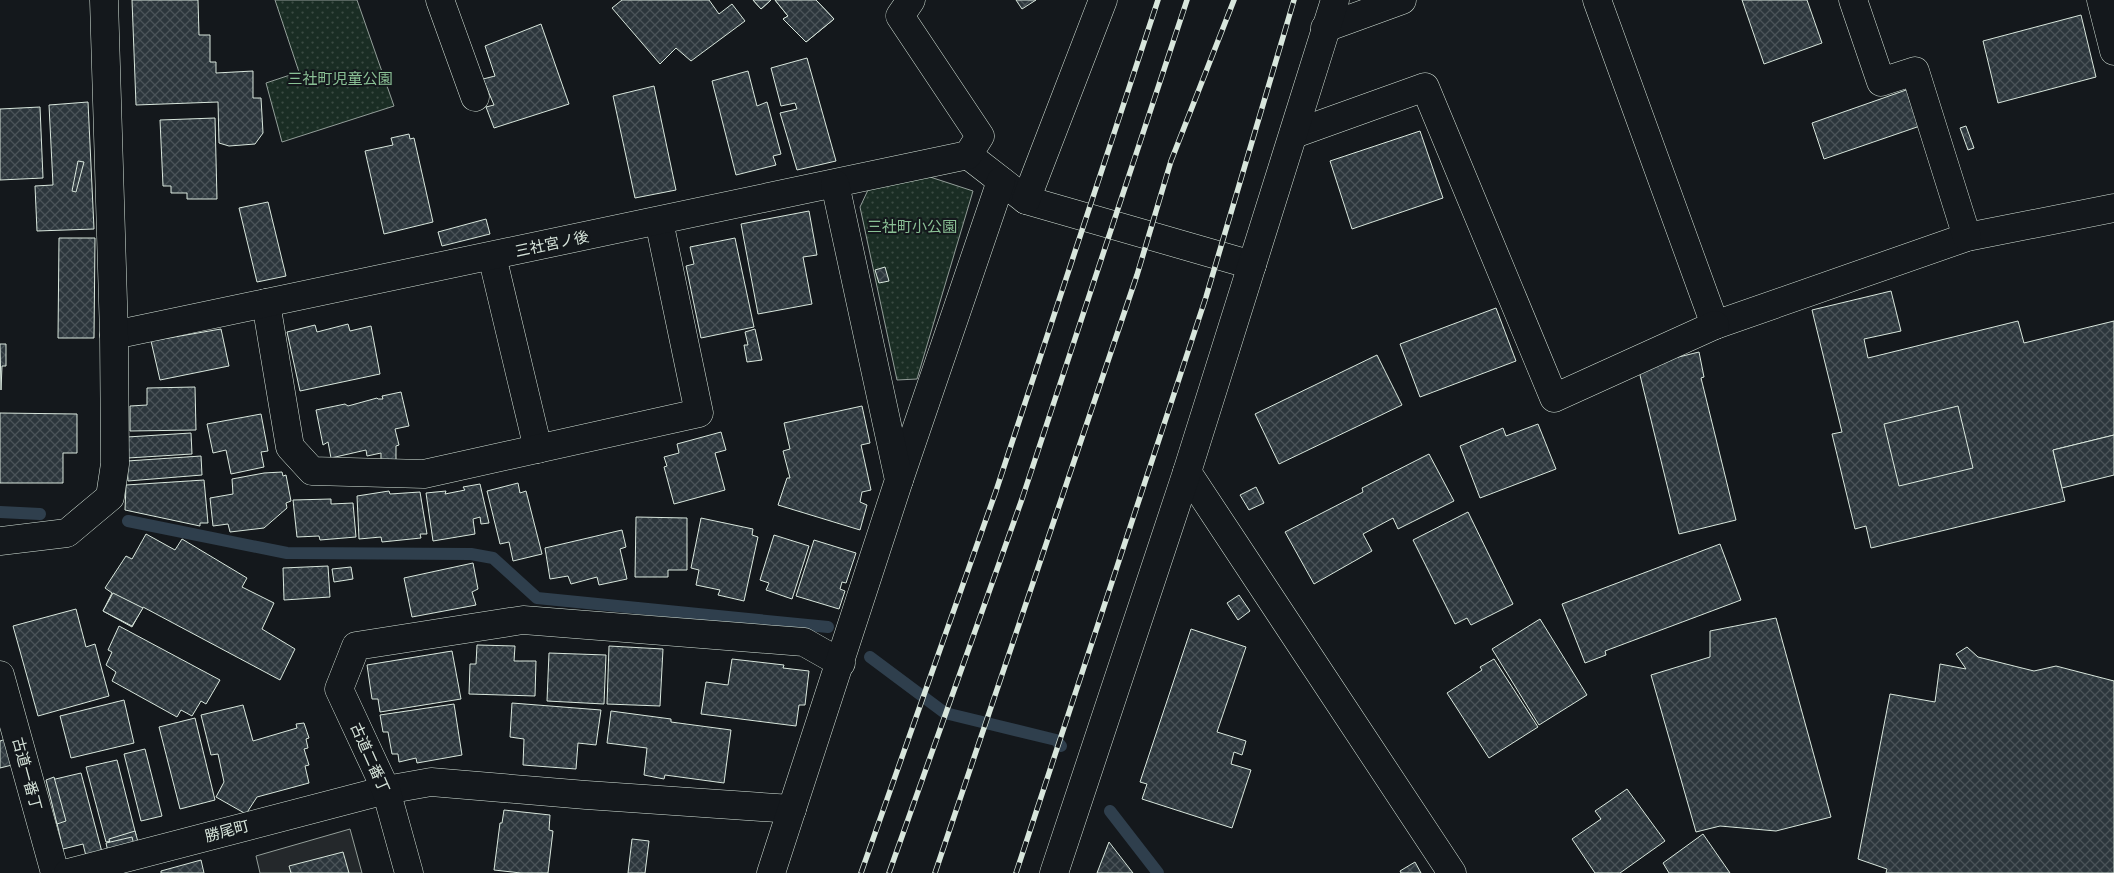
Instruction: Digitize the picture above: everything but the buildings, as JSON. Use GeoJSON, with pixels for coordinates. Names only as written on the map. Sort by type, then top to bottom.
{"type":"FeatureCollection","features":[{"type":"Feature","properties":{"kind":"street"},"geometry":{"type":"LineString","coordinates":[[0,541],[67,534],[110,497],[115,464],[114,335],[104,0]]}},
{"type":"Feature","properties":{"kind":"street"},"geometry":{"type":"LineString","coordinates":[[440,0],[475,97]]}},
{"type":"Feature","properties":{"kind":"street"},"geometry":{"type":"LineString","coordinates":[[911,0],[900,16],[974,146],[1002,181],[1026,200],[1252,265]]}},
{"type":"Feature","properties":{"kind":"street"},"geometry":{"type":"LineString","coordinates":[[1026,200],[1104,0]]}},
{"type":"Feature","properties":{"kind":"street"},"geometry":{"type":"LineString","coordinates":[[1054,873],[1187,472],[1335,0]]}},
{"type":"Feature","properties":{"kind":"street"},"geometry":{"type":"LineString","coordinates":[[1326,28],[1402,0]]}},
{"type":"Feature","properties":{"kind":"street"},"geometry":{"type":"LineString","coordinates":[[1597,0],[1716,325]]}},
{"type":"Feature","properties":{"kind":"street"},"geometry":{"type":"LineString","coordinates":[[1853,0],[1881,82],[1915,71],[1967,237]]}},
{"type":"Feature","properties":{"kind":"street"},"geometry":{"type":"LineString","coordinates":[[2101,0],[2114,51]]}},
{"type":"Feature","properties":{"kind":"street"},"geometry":{"type":"LineString","coordinates":[[1294,134],[1425,87],[1554,398],[1716,325],[1967,237],[2114,208]]}},
{"type":"Feature","properties":{"kind":"street","name":"三社宮ノ後"},"geometry":{"type":"LineString","coordinates":[[114,335],[835,184],[974,146]]}},
{"type":"Feature","properties":{"kind":"street"},"geometry":{"type":"LineString","coordinates":[[771,873],[841,663],[899,480],[1002,181]]}},
{"type":"Feature","properties":{"kind":"street"},"geometry":{"type":"LineString","coordinates":[[835,184],[899,480]]}},
{"type":"Feature","properties":{"kind":"street"},"geometry":{"type":"LineString","coordinates":[[266,303],[290,447],[312,471],[424,474],[699,413],[659,221]]}},
{"type":"Feature","properties":{"kind":"street"},"geometry":{"type":"LineString","coordinates":[[492,256],[538,449]]}},
{"type":"Feature","properties":{"kind":"street"},"geometry":{"type":"LineString","coordinates":[[1187,472],[1452,873]]}},
{"type":"Feature","properties":{"kind":"street","name":"古道二番丁"},"geometry":{"type":"LineString","coordinates":[[409,873],[386,790],[339,689],[356,646],[523,620],[804,642],[841,663]]}},
{"type":"Feature","properties":{"kind":"street","name":"古道一番丁"},"geometry":{"type":"LineString","coordinates":[[0,675],[55,873]]}},
{"type":"Feature","properties":{"kind":"street","name":"勝尾町"},"geometry":{"type":"LineString","coordinates":[[68,873],[386,790],[431,782],[792,809]]}},
{"type":"Feature","properties":{"kind":"green space","name":"三社町児童公園"},"geometry":{"type":"Polygon","coordinates":[[[275,0],[357,0],[394,106],[282,142],[266,83],[299,72],[275,0]]]}},
{"type":"Feature","properties":{"kind":"green space","name":"三社町小公園"},"geometry":{"type":"Polygon","coordinates":[[[924,175],[973,191],[917,379],[897,380],[860,207],[868,190],[924,175]]]}},
{"type":"Feature","properties":{"kind":"shaded area"},"geometry":{"type":"Polygon","coordinates":[[[350,829],[362,873],[260,873],[256,856],[350,829]]]}},
{"type":"Feature","properties":{"kind":"waterway"},"geometry":{"type":"LineString","coordinates":[[0,512],[40,514]]}},
{"type":"Feature","properties":{"kind":"waterway"},"geometry":{"type":"LineString","coordinates":[[128,521],[287,553],[471,554],[493,558],[537,598],[828,627]]}},
{"type":"Feature","properties":{"kind":"waterway"},"geometry":{"type":"LineString","coordinates":[[870,657],[945,713],[1056,740],[1061,746]]}},
{"type":"Feature","properties":{"kind":"waterway"},"geometry":{"type":"LineString","coordinates":[[1110,811],[1158,873]]}},
{"type":"Feature","properties":{"kind":"railway"},"geometry":{"type":"LineString","coordinates":[[861,873],[996,491],[1158,0]]}},
{"type":"Feature","properties":{"kind":"railway"},"geometry":{"type":"LineString","coordinates":[[889,873],[1022,499],[1187,0]]}},
{"type":"Feature","properties":{"kind":"railway"},"geometry":{"type":"LineString","coordinates":[[935,873],[1137,275],[1171,161],[1234,0]]}},
{"type":"Feature","properties":{"kind":"railway"},"geometry":{"type":"LineString","coordinates":[[1016,873],[1206,297],[1294,0]]}}]}
